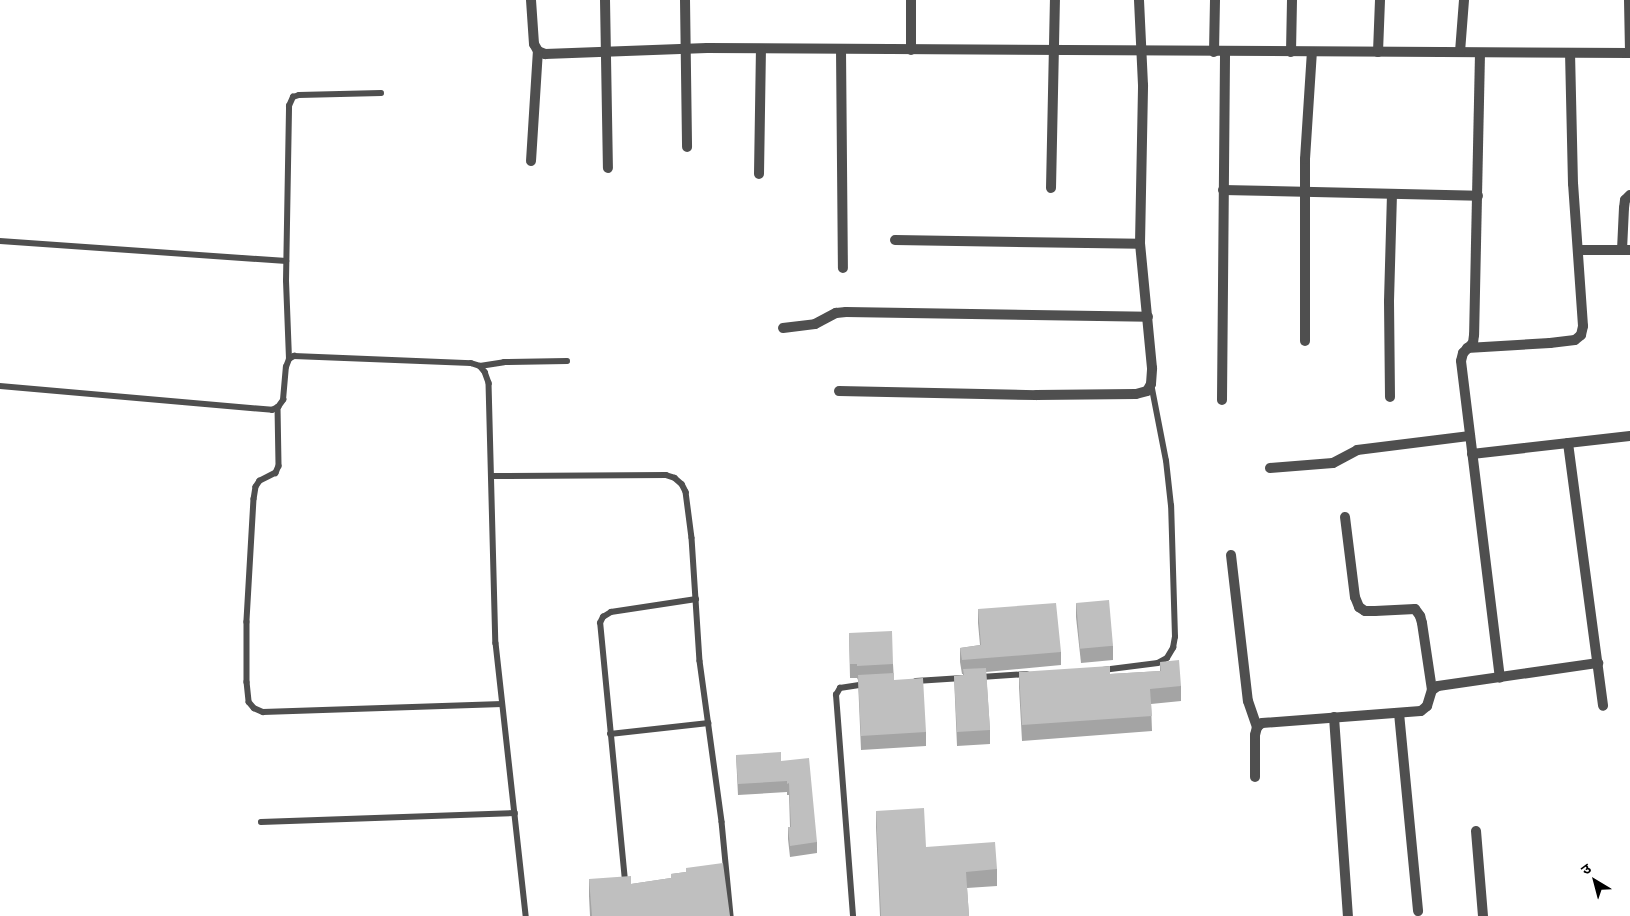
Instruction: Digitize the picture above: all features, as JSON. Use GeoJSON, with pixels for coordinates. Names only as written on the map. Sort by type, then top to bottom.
{"type":"FeatureCollection","features":[{"type":"Feature","properties":{"kind":"street"},"geometry":{"type":"LineString","coordinates":[[531,0],[533,36],[538,51],[531,160]]}},
{"type":"Feature","properties":{"kind":"street"},"geometry":{"type":"LineString","coordinates":[[605,0],[608,168]]}},
{"type":"Feature","properties":{"kind":"street"},"geometry":{"type":"LineString","coordinates":[[685,0],[687,147]]}},
{"type":"Feature","properties":{"kind":"street"},"geometry":{"type":"LineString","coordinates":[[911,0],[911,50]]}},
{"type":"Feature","properties":{"kind":"street"},"geometry":{"type":"LineString","coordinates":[[1051,188],[1055,0]]}},
{"type":"Feature","properties":{"kind":"street"},"geometry":{"type":"LineString","coordinates":[[839,391],[1036,395],[1136,394],[1147,391],[1151,384],[1148,317],[1140,244],[1142,51],[1139,0]]}},
{"type":"Feature","properties":{"kind":"street"},"geometry":{"type":"LineString","coordinates":[[1215,0],[1219,52],[1223,190],[1222,400]]}},
{"type":"Feature","properties":{"kind":"street"},"geometry":{"type":"LineString","coordinates":[[1291,52],[1292,0]]}},
{"type":"Feature","properties":{"kind":"street"},"geometry":{"type":"LineString","coordinates":[[1378,52],[1380,0]]}},
{"type":"Feature","properties":{"kind":"street"},"geometry":{"type":"LineString","coordinates":[[1460,52],[1464,0]]}},
{"type":"Feature","properties":{"kind":"street"},"geometry":{"type":"LineString","coordinates":[[538,51],[545,54],[686,49],[1630,53],[1629,0]]}},
{"type":"Feature","properties":{"kind":"street"},"geometry":{"type":"LineString","coordinates":[[759,174],[761,49]]}},
{"type":"Feature","properties":{"kind":"street"},"geometry":{"type":"LineString","coordinates":[[841,49],[842,268]]}},
{"type":"Feature","properties":{"kind":"street"},"geometry":{"type":"LineString","coordinates":[[1305,341],[1305,192],[1312,52]]}},
{"type":"Feature","properties":{"kind":"street"},"geometry":{"type":"LineString","coordinates":[[1480,53],[1474,335],[1473,343],[1467,348],[1461,361],[1500,678]]}},
{"type":"Feature","properties":{"kind":"street"},"geometry":{"type":"LineString","coordinates":[[1467,348],[1550,344],[1574,340],[1581,335],[1583,326],[1573,184],[1570,53]]}},
{"type":"Feature","properties":{"kind":"street"},"geometry":{"type":"LineString","coordinates":[[1223,190],[1478,196]]}},
{"type":"Feature","properties":{"kind":"street"},"geometry":{"type":"LineString","coordinates":[[1390,397],[1389,301],[1392,194]]}},
{"type":"Feature","properties":{"kind":"street"},"geometry":{"type":"LineString","coordinates":[[1578,250],[1626,250],[1624,208],[1625,200],[1630,194]]}},
{"type":"Feature","properties":{"kind":"street"},"geometry":{"type":"LineString","coordinates":[[895,240],[1140,244]]}},
{"type":"Feature","properties":{"kind":"street"},"geometry":{"type":"LineString","coordinates":[[783,328],[816,324],[836,314],[846,312],[1148,317]]}},
{"type":"Feature","properties":{"kind":"street"},"geometry":{"type":"LineString","coordinates":[[1270,468],[1332,463],[1357,450],[1470,436]]}},
{"type":"Feature","properties":{"kind":"street"},"geometry":{"type":"LineString","coordinates":[[1472,454],[1630,436]]}},
{"type":"Feature","properties":{"kind":"street"},"geometry":{"type":"LineString","coordinates":[[1568,444],[1604,706]]}},
{"type":"Feature","properties":{"kind":"street"},"geometry":{"type":"LineString","coordinates":[[1257,728],[1262,723],[1269,721],[1421,711],[1426,706],[1432,690],[1420,616],[1415,609],[1365,611],[1359,607],[1354,597],[1345,516]]}},
{"type":"Feature","properties":{"kind":"street"},"geometry":{"type":"LineString","coordinates":[[1231,555],[1248,701],[1257,728],[1255,777]]}},
{"type":"Feature","properties":{"kind":"street"},"geometry":{"type":"LineString","coordinates":[[1432,690],[1449,683],[1500,678],[1598,663]]}},
{"type":"Feature","properties":{"kind":"street"},"geometry":{"type":"LineString","coordinates":[[1399,713],[1418,912]]}},
{"type":"Feature","properties":{"kind":"street"},"geometry":{"type":"LineString","coordinates":[[1334,717],[1348,916]]}},
{"type":"Feature","properties":{"kind":"street"},"geometry":{"type":"LineString","coordinates":[[1476,831],[1483,916]]}},
{"type":"Feature","properties":{"kind":"lane"},"geometry":{"type":"LineString","coordinates":[[0,386],[260,410],[272,410],[278,407],[283,400],[286,367],[289,359],[286,261],[289,106],[293,98],[309,93],[381,93]]}},
{"type":"Feature","properties":{"kind":"lane"},"geometry":{"type":"LineString","coordinates":[[0,241],[286,261]]}},
{"type":"Feature","properties":{"kind":"lane"},"geometry":{"type":"LineString","coordinates":[[289,359],[306,354],[471,363],[480,366],[504,362],[567,362]]}},
{"type":"Feature","properties":{"kind":"lane"},"geometry":{"type":"LineString","coordinates":[[480,366],[485,372],[489,384],[496,643],[526,916]]}},
{"type":"Feature","properties":{"kind":"lane"},"geometry":{"type":"LineString","coordinates":[[1097,670],[1158,663],[1167,658],[1173,648],[1175,637],[1171,506],[1166,460],[1151,384]]}},
{"type":"Feature","properties":{"kind":"lane"},"geometry":{"type":"LineString","coordinates":[[278,407],[279,466],[276,473],[260,482],[256,487],[254,499],[248,622],[247,682],[249,702],[254,708],[263,712],[502,704]]}},
{"type":"Feature","properties":{"kind":"lane"},"geometry":{"type":"LineString","coordinates":[[492,476],[644,475],[675,478],[686,492],[700,660],[731,916]]}},
{"type":"Feature","properties":{"kind":"lane"},"geometry":{"type":"LineString","coordinates":[[626,880],[600,624],[603,617],[628,609],[696,600]]}},
{"type":"Feature","properties":{"kind":"lane"},"geometry":{"type":"LineString","coordinates":[[912,681],[1039,674]]}},
{"type":"Feature","properties":{"kind":"lane"},"geometry":{"type":"LineString","coordinates":[[853,916],[836,695],[840,688],[848,685],[876,683]]}},
{"type":"Feature","properties":{"kind":"lane"},"geometry":{"type":"LineString","coordinates":[[610,734],[708,723]]}},
{"type":"Feature","properties":{"kind":"lane"},"geometry":{"type":"LineString","coordinates":[[261,822],[514,813]]}},
{"type":"Feature","properties":{"kind":"building"},"geometry":{"type":"Polygon","coordinates":[[[1109,600],[1113,646],[1080,649],[1076,603],[1109,600]]]}},
{"type":"Feature","properties":{"kind":"building"},"geometry":{"type":"Polygon","coordinates":[[[1056,603],[1061,652],[962,660],[960,648],[981,645],[978,609],[1056,603]]]}},
{"type":"Feature","properties":{"kind":"building"},"geometry":{"type":"Polygon","coordinates":[[[892,631],[893,664],[857,666],[857,664],[850,664],[849,633],[892,631]]]}},
{"type":"Feature","properties":{"kind":"building"},"geometry":{"type":"Polygon","coordinates":[[[1179,660],[1181,686],[1150,689],[1152,716],[1022,725],[1019,672],[1110,666],[1110,674],[1161,671],[1160,662],[1179,660]]]}},
{"type":"Feature","properties":{"kind":"building"},"geometry":{"type":"Polygon","coordinates":[[[986,668],[990,730],[957,732],[954,676],[964,675],[963,669],[986,668]]]}},
{"type":"Feature","properties":{"kind":"building"},"geometry":{"type":"Polygon","coordinates":[[[894,673],[894,680],[923,678],[926,732],[861,736],[858,675],[894,673]]]}},
{"type":"Feature","properties":{"kind":"building"},"geometry":{"type":"Polygon","coordinates":[[[781,752],[781,761],[809,758],[817,842],[790,846],[788,827],[791,827],[789,783],[787,784],[787,781],[738,784],[736,755],[781,752]]]}},
{"type":"Feature","properties":{"kind":"building"},"geometry":{"type":"Polygon","coordinates":[[[924,808],[926,847],[995,842],[997,869],[966,872],[969,916],[881,916],[876,811],[924,808]]]}},
{"type":"Feature","properties":{"kind":"building"},"geometry":{"type":"Polygon","coordinates":[[[723,863],[730,916],[592,916],[589,879],[631,876],[631,884],[671,878],[671,874],[686,872],[686,868],[723,863]]]}}]}
